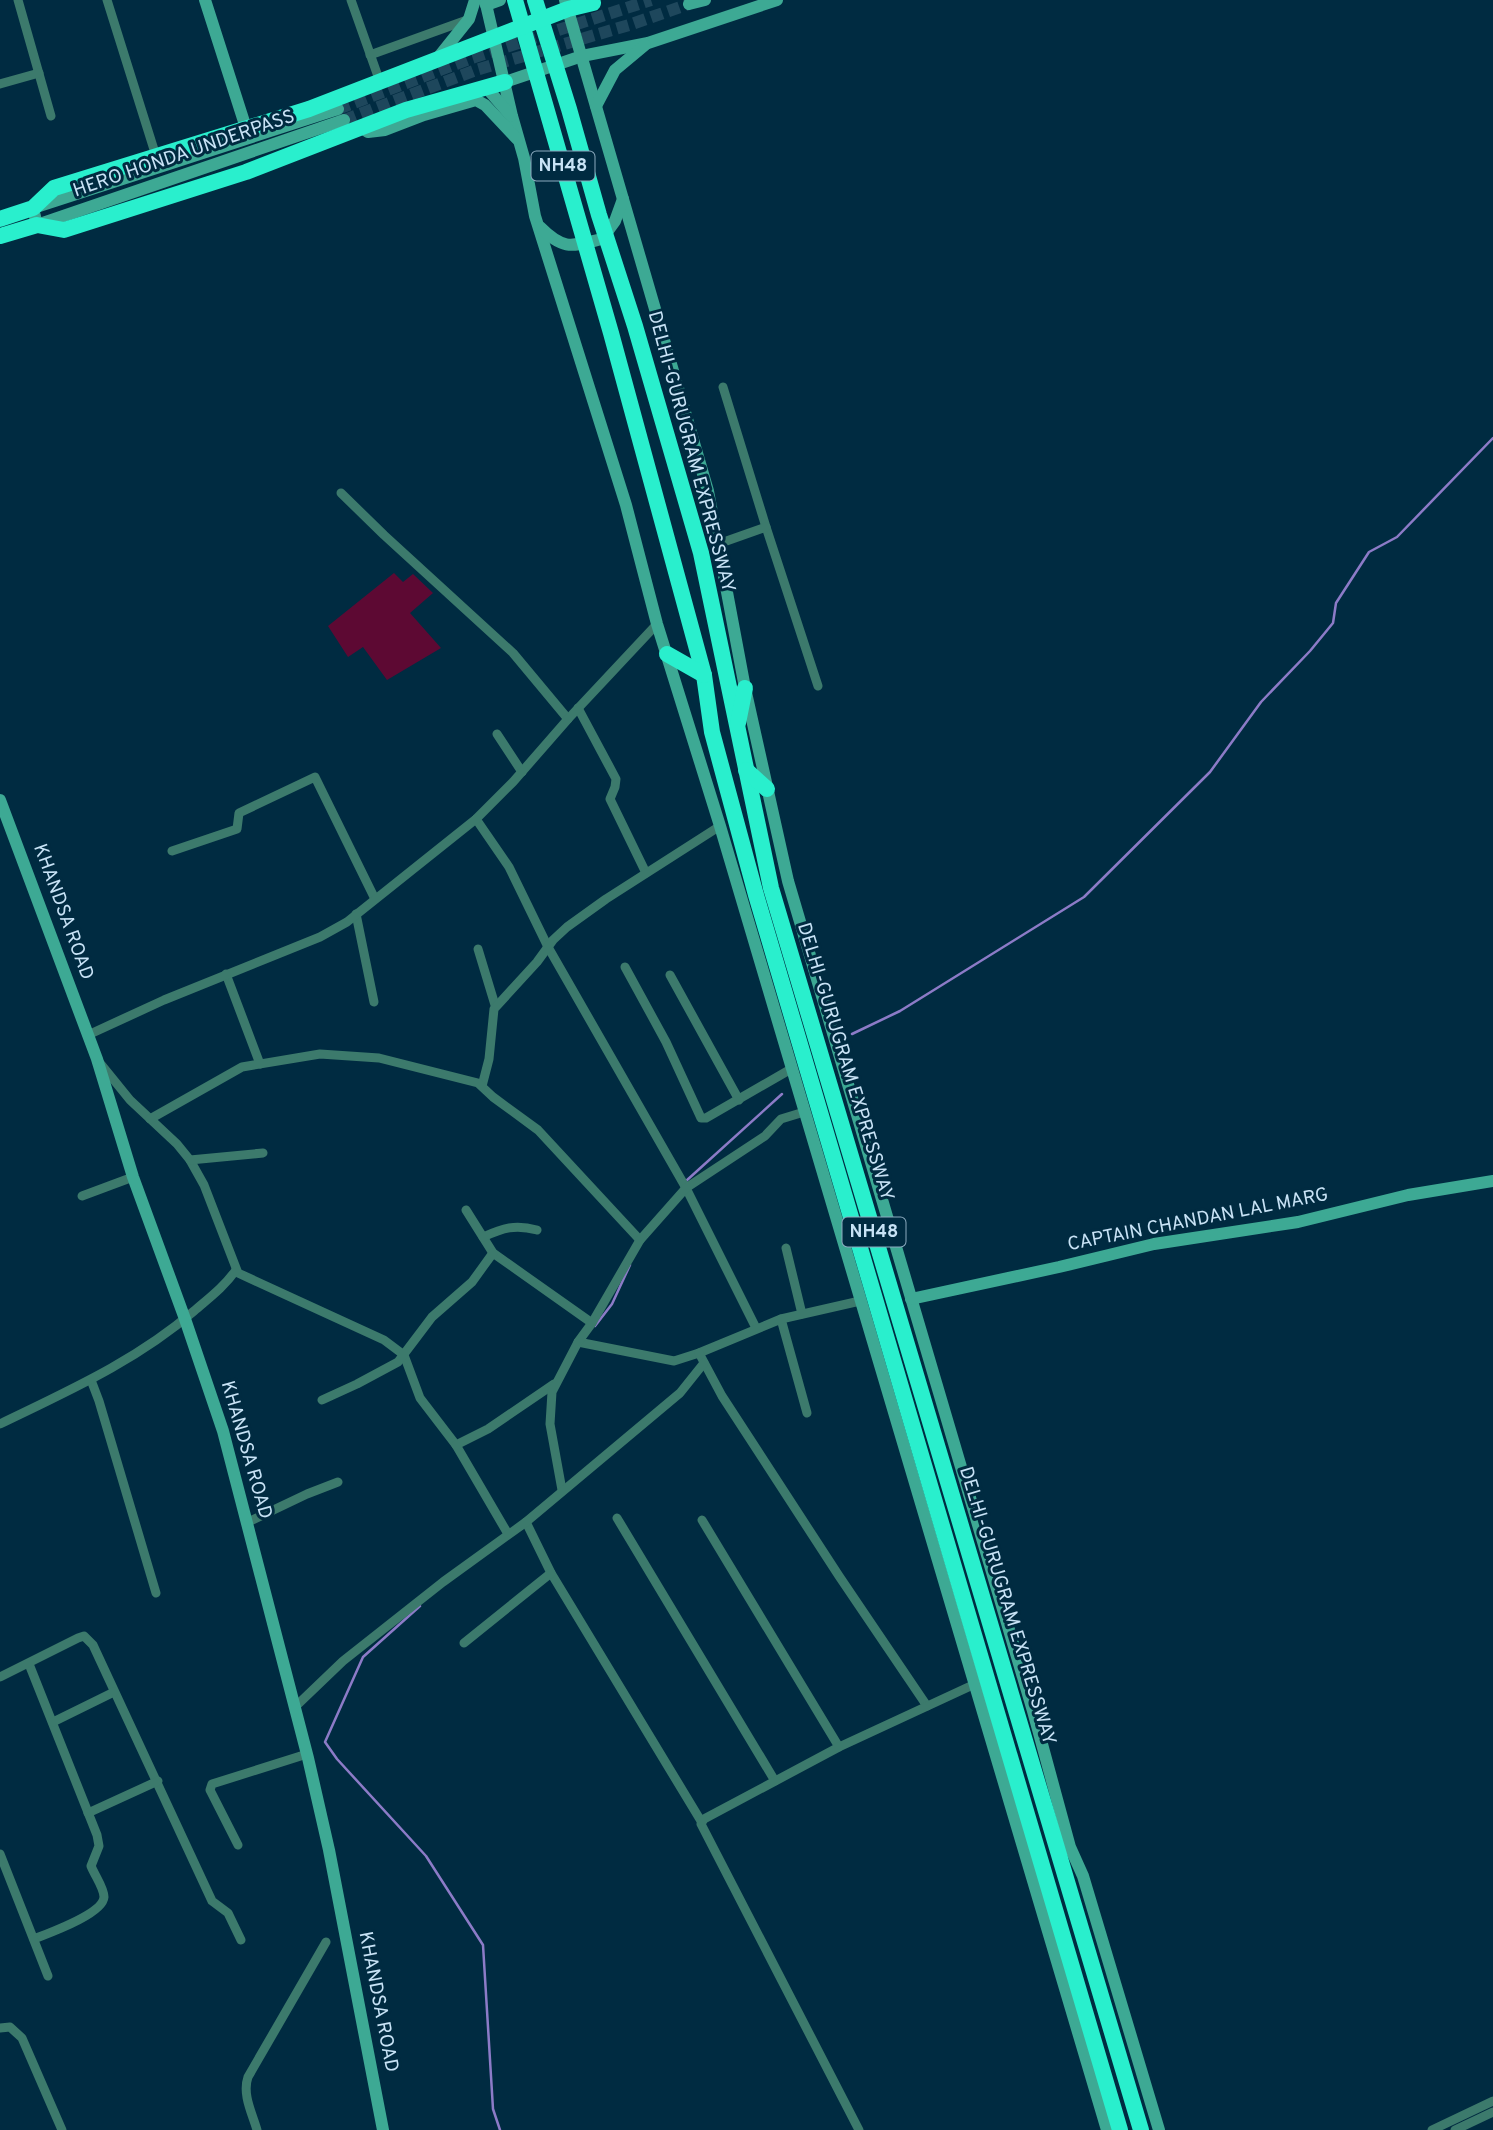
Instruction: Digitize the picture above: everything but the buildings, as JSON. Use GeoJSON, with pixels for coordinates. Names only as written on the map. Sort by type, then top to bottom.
{"type":"FeatureCollection","features":[{"type":"Feature","properties":{"kind":"highway","name":"DELHI-GURUGRAM EXPRESSWAY"},"geometry":{"type":"LineString","coordinates":[[515,0],[611,333],[704,675],[715,744],[818,1136],[1119,2130]]}},
{"type":"Feature","properties":{"kind":"highway","name":"DELHI-GURUGRAM EXPRESSWAY"},"geometry":{"type":"LineString","coordinates":[[535,0],[701,553],[771,888],[1141,2130]]}},
{"type":"Feature","properties":{"kind":"highway"},"geometry":{"type":"LineString","coordinates":[[0,219],[33,208],[54,188],[309,108],[435,62],[567,5],[593,1]]}},
{"type":"Feature","properties":{"kind":"highway"},"geometry":{"type":"LineString","coordinates":[[0,236],[37,225],[64,230],[246,172],[405,110],[505,82]]}},
{"type":"Feature","properties":{"kind":"highway"},"geometry":{"type":"LineString","coordinates":[[667,653],[704,675]]}},
{"type":"Feature","properties":{"kind":"highway"},"geometry":{"type":"LineString","coordinates":[[737,729],[745,688]]}},
{"type":"Feature","properties":{"kind":"highway"},"geometry":{"type":"LineString","coordinates":[[746,770],[767,789]]}},
{"type":"Feature","properties":{"kind":"main road"},"geometry":{"type":"LineString","coordinates":[[205,0],[246,128]]}},
{"type":"Feature","properties":{"kind":"main road"},"geometry":{"type":"LineString","coordinates":[[435,62],[482,2],[500,0]]}},
{"type":"Feature","properties":{"kind":"main road"},"geometry":{"type":"LineString","coordinates":[[689,4],[705,0]]}},
{"type":"Feature","properties":{"kind":"main road"},"geometry":{"type":"LineString","coordinates":[[505,82],[582,56],[648,43],[777,0]]}},
{"type":"Feature","properties":{"kind":"main road"},"geometry":{"type":"LineString","coordinates":[[482,2],[495,37],[538,225],[626,505],[657,624],[804,1112],[818,1136],[860,1301],[1107,2130]]}},
{"type":"Feature","properties":{"kind":"main road"},"geometry":{"type":"LineString","coordinates":[[567,5],[708,491],[745,688],[788,881],[1030,1697],[1070,1847],[1083,1876],[1158,2130]]}},
{"type":"Feature","properties":{"kind":"main road"},"geometry":{"type":"LineString","coordinates":[[596,106],[615,70],[648,43]]}},
{"type":"Feature","properties":{"kind":"main road"},"geometry":{"type":"LineString","coordinates":[[486,87],[512,116]]}},
{"type":"Feature","properties":{"kind":"main road"},"geometry":{"type":"LineString","coordinates":[[360,127],[368,132],[385,130],[476,100],[485,104],[520,142]]}},
{"type":"Feature","properties":{"kind":"main road","name":"HERO HONDA UNDERPASS"},"geometry":{"type":"LineString","coordinates":[[33,208],[341,114],[37,225]]}},
{"type":"Feature","properties":{"kind":"main road"},"geometry":{"type":"LineString","coordinates":[[538,225],[559,243],[569,245],[603,239],[615,221],[623,199]]}},
{"type":"Feature","properties":{"kind":"main road"},"geometry":{"type":"LineString","coordinates":[[33,208],[37,225]]}},
{"type":"Feature","properties":{"kind":"main road","name":"KHANDSA ROAD"},"geometry":{"type":"LineString","coordinates":[[0,800],[97,1059],[133,1177],[216,1410],[307,1754],[329,1850],[383,2130]]}},
{"type":"Feature","properties":{"kind":"main road","name":"CAPTAIN CHANDAN LAL MARG"},"geometry":{"type":"LineString","coordinates":[[911,1299],[1154,1244],[1298,1222],[1408,1195],[1493,1181]]}},
{"type":"Feature","properties":{"kind":"street"},"geometry":{"type":"LineString","coordinates":[[18,0],[51,116]]}},
{"type":"Feature","properties":{"kind":"street"},"geometry":{"type":"LineString","coordinates":[[107,0],[156,156]]}},
{"type":"Feature","properties":{"kind":"street"},"geometry":{"type":"LineString","coordinates":[[351,0],[380,82]]}},
{"type":"Feature","properties":{"kind":"street"},"geometry":{"type":"LineString","coordinates":[[370,55],[468,19]]}},
{"type":"Feature","properties":{"kind":"street"},"geometry":{"type":"LineString","coordinates":[[0,84],[39,73]]}},
{"type":"Feature","properties":{"kind":"street"},"geometry":{"type":"LineString","coordinates":[[723,387],[818,686]]}},
{"type":"Feature","properties":{"kind":"street"},"geometry":{"type":"LineString","coordinates":[[341,493],[513,653],[568,719]]}},
{"type":"Feature","properties":{"kind":"street"},"geometry":{"type":"LineString","coordinates":[[718,544],[766,527]]}},
{"type":"Feature","properties":{"kind":"street"},"geometry":{"type":"LineString","coordinates":[[88,1035],[337,928],[477,818],[657,624]]}},
{"type":"Feature","properties":{"kind":"street"},"geometry":{"type":"LineString","coordinates":[[579,708],[616,779],[610,799],[646,873]]}},
{"type":"Feature","properties":{"kind":"street"},"geometry":{"type":"LineString","coordinates":[[497,734],[522,772]]}},
{"type":"Feature","properties":{"kind":"street"},"geometry":{"type":"LineString","coordinates":[[172,851],[237,829],[239,813],[315,777],[375,899]]}},
{"type":"Feature","properties":{"kind":"street"},"geometry":{"type":"LineString","coordinates":[[477,818],[509,867],[548,947],[686,1188],[756,1328]]}},
{"type":"Feature","properties":{"kind":"street"},"geometry":{"type":"LineString","coordinates":[[495,1005],[567,927],[720,826]]}},
{"type":"Feature","properties":{"kind":"street"},"geometry":{"type":"LineString","coordinates":[[356,914],[374,1002]]}},
{"type":"Feature","properties":{"kind":"street"},"geometry":{"type":"LineString","coordinates":[[478,949],[495,1005],[489,1059],[482,1086]]}},
{"type":"Feature","properties":{"kind":"street"},"geometry":{"type":"LineString","coordinates":[[625,967],[666,1042],[699,1116],[706,1118],[791,1069]]}},
{"type":"Feature","properties":{"kind":"street"},"geometry":{"type":"LineString","coordinates":[[226,974],[260,1064]]}},
{"type":"Feature","properties":{"kind":"street"},"geometry":{"type":"LineString","coordinates":[[670,975],[739,1100]]}},
{"type":"Feature","properties":{"kind":"street"},"geometry":{"type":"LineString","coordinates":[[150,1119],[242,1068],[320,1054],[379,1058],[473,1081],[538,1130],[640,1240]]}},
{"type":"Feature","properties":{"kind":"street"},"geometry":{"type":"LineString","coordinates":[[97,1059],[130,1100],[177,1144],[190,1160],[204,1185],[236,1270],[242,1276],[384,1340],[404,1355],[420,1398],[456,1445],[508,1534]]}},
{"type":"Feature","properties":{"kind":"street"},"geometry":{"type":"LineString","coordinates":[[562,1490],[550,1424],[550,1401],[555,1384],[640,1240],[686,1188],[767,1134],[781,1119],[804,1112]]}},
{"type":"Feature","properties":{"kind":"street"},"geometry":{"type":"LineString","coordinates":[[190,1160],[263,1153]]}},
{"type":"Feature","properties":{"kind":"street"},"geometry":{"type":"LineString","coordinates":[[82,1196],[133,1177]]}},
{"type":"Feature","properties":{"kind":"street"},"geometry":{"type":"LineString","coordinates":[[466,1210],[493,1253],[592,1322]]}},
{"type":"Feature","properties":{"kind":"street"},"geometry":{"type":"LineString","coordinates":[[483,1237],[509,1227],[537,1230]]}},
{"type":"Feature","properties":{"kind":"street"},"geometry":{"type":"LineString","coordinates":[[786,1248],[802,1314]]}},
{"type":"Feature","properties":{"kind":"street"},"geometry":{"type":"LineString","coordinates":[[322,1400],[390,1367],[404,1355],[432,1317],[472,1282],[493,1253]]}},
{"type":"Feature","properties":{"kind":"street"},"geometry":{"type":"LineString","coordinates":[[0,1424],[91,1380],[145,1349],[226,1284],[236,1270]]}},
{"type":"Feature","properties":{"kind":"street"},"geometry":{"type":"LineString","coordinates":[[578,1342],[668,1361],[699,1353],[781,1319],[860,1301]]}},
{"type":"Feature","properties":{"kind":"street"},"geometry":{"type":"LineString","coordinates":[[781,1319],[807,1413]]}},
{"type":"Feature","properties":{"kind":"street"},"geometry":{"type":"LineString","coordinates":[[699,1353],[722,1396],[928,1706]]}},
{"type":"Feature","properties":{"kind":"street"},"geometry":{"type":"LineString","coordinates":[[295,1707],[344,1661],[443,1582],[526,1522],[680,1393],[704,1363]]}},
{"type":"Feature","properties":{"kind":"street"},"geometry":{"type":"LineString","coordinates":[[91,1380],[156,1593]]}},
{"type":"Feature","properties":{"kind":"street"},"geometry":{"type":"LineString","coordinates":[[456,1445],[488,1429],[555,1384]]}},
{"type":"Feature","properties":{"kind":"street"},"geometry":{"type":"LineString","coordinates":[[246,1523],[307,1493],[338,1482]]}},
{"type":"Feature","properties":{"kind":"street"},"geometry":{"type":"LineString","coordinates":[[617,1518],[775,1781]]}},
{"type":"Feature","properties":{"kind":"street"},"geometry":{"type":"LineString","coordinates":[[702,1520],[839,1747]]}},
{"type":"Feature","properties":{"kind":"street"},"geometry":{"type":"LineString","coordinates":[[526,1522],[551,1573],[701,1822],[859,2130]]}},
{"type":"Feature","properties":{"kind":"street"},"geometry":{"type":"LineString","coordinates":[[464,1643],[551,1573]]}},
{"type":"Feature","properties":{"kind":"street"},"geometry":{"type":"LineString","coordinates":[[0,1677],[84,1636],[93,1645],[212,1901],[228,1913],[242,1940]]}},
{"type":"Feature","properties":{"kind":"street"},"geometry":{"type":"LineString","coordinates":[[29,1664],[99,1843],[91,1866],[104,1894],[102,1902],[90,1914],[34,1939]]}},
{"type":"Feature","properties":{"kind":"street"},"geometry":{"type":"LineString","coordinates":[[701,1822],[839,1747],[975,1684]]}},
{"type":"Feature","properties":{"kind":"street"},"geometry":{"type":"LineString","coordinates":[[53,1722],[114,1692]]}},
{"type":"Feature","properties":{"kind":"street"},"geometry":{"type":"LineString","coordinates":[[238,1844],[210,1790],[212,1784],[307,1754]]}},
{"type":"Feature","properties":{"kind":"street"},"geometry":{"type":"LineString","coordinates":[[89,1813],[158,1781]]}},
{"type":"Feature","properties":{"kind":"street"},"geometry":{"type":"LineString","coordinates":[[0,1854],[48,1976]]}},
{"type":"Feature","properties":{"kind":"street"},"geometry":{"type":"LineString","coordinates":[[257,2130],[245,2084],[326,1942]]}},
{"type":"Feature","properties":{"kind":"street"},"geometry":{"type":"LineString","coordinates":[[0,2028],[10,2026],[22,2038],[62,2130]]}},
{"type":"Feature","properties":{"kind":"street"},"geometry":{"type":"LineString","coordinates":[[1432,2130],[1493,2101]]}},
{"type":"Feature","properties":{"kind":"street"},"geometry":{"type":"LineString","coordinates":[[1455,2130],[1493,2112]]}},
{"type":"Feature","properties":{"kind":"shaded area"},"geometry":{"type":"Polygon","coordinates":[[[394,573],[403,582],[413,574],[433,593],[410,613],[441,648],[387,680],[363,647],[348,657],[328,626],[394,573]]]}},
{"type":"Feature","properties":{"kind":"waterway"},"geometry":{"type":"LineString","coordinates":[[852,1034],[900,1011],[1084,897],[1210,772],[1261,702],[1310,651],[1333,623],[1336,603],[1369,552],[1397,537],[1493,438]]}},
{"type":"Feature","properties":{"kind":"waterway"},"geometry":{"type":"LineString","coordinates":[[686,1181],[782,1094]]}},
{"type":"Feature","properties":{"kind":"waterway"},"geometry":{"type":"LineString","coordinates":[[595,1326],[612,1304],[630,1265]]}},
{"type":"Feature","properties":{"kind":"waterway"},"geometry":{"type":"LineString","coordinates":[[420,1606],[363,1657],[325,1742],[337,1759],[426,1856],[483,1945],[493,2109],[500,2130]]}},
{"type":"Feature","properties":{"kind":"tunnel"},"geometry":{"type":"LineString","coordinates":[[338,109],[469,59],[651,0]]}},
{"type":"Feature","properties":{"kind":"tunnel"},"geometry":{"type":"LineString","coordinates":[[344,120],[476,70],[629,25],[689,4]]}}]}
